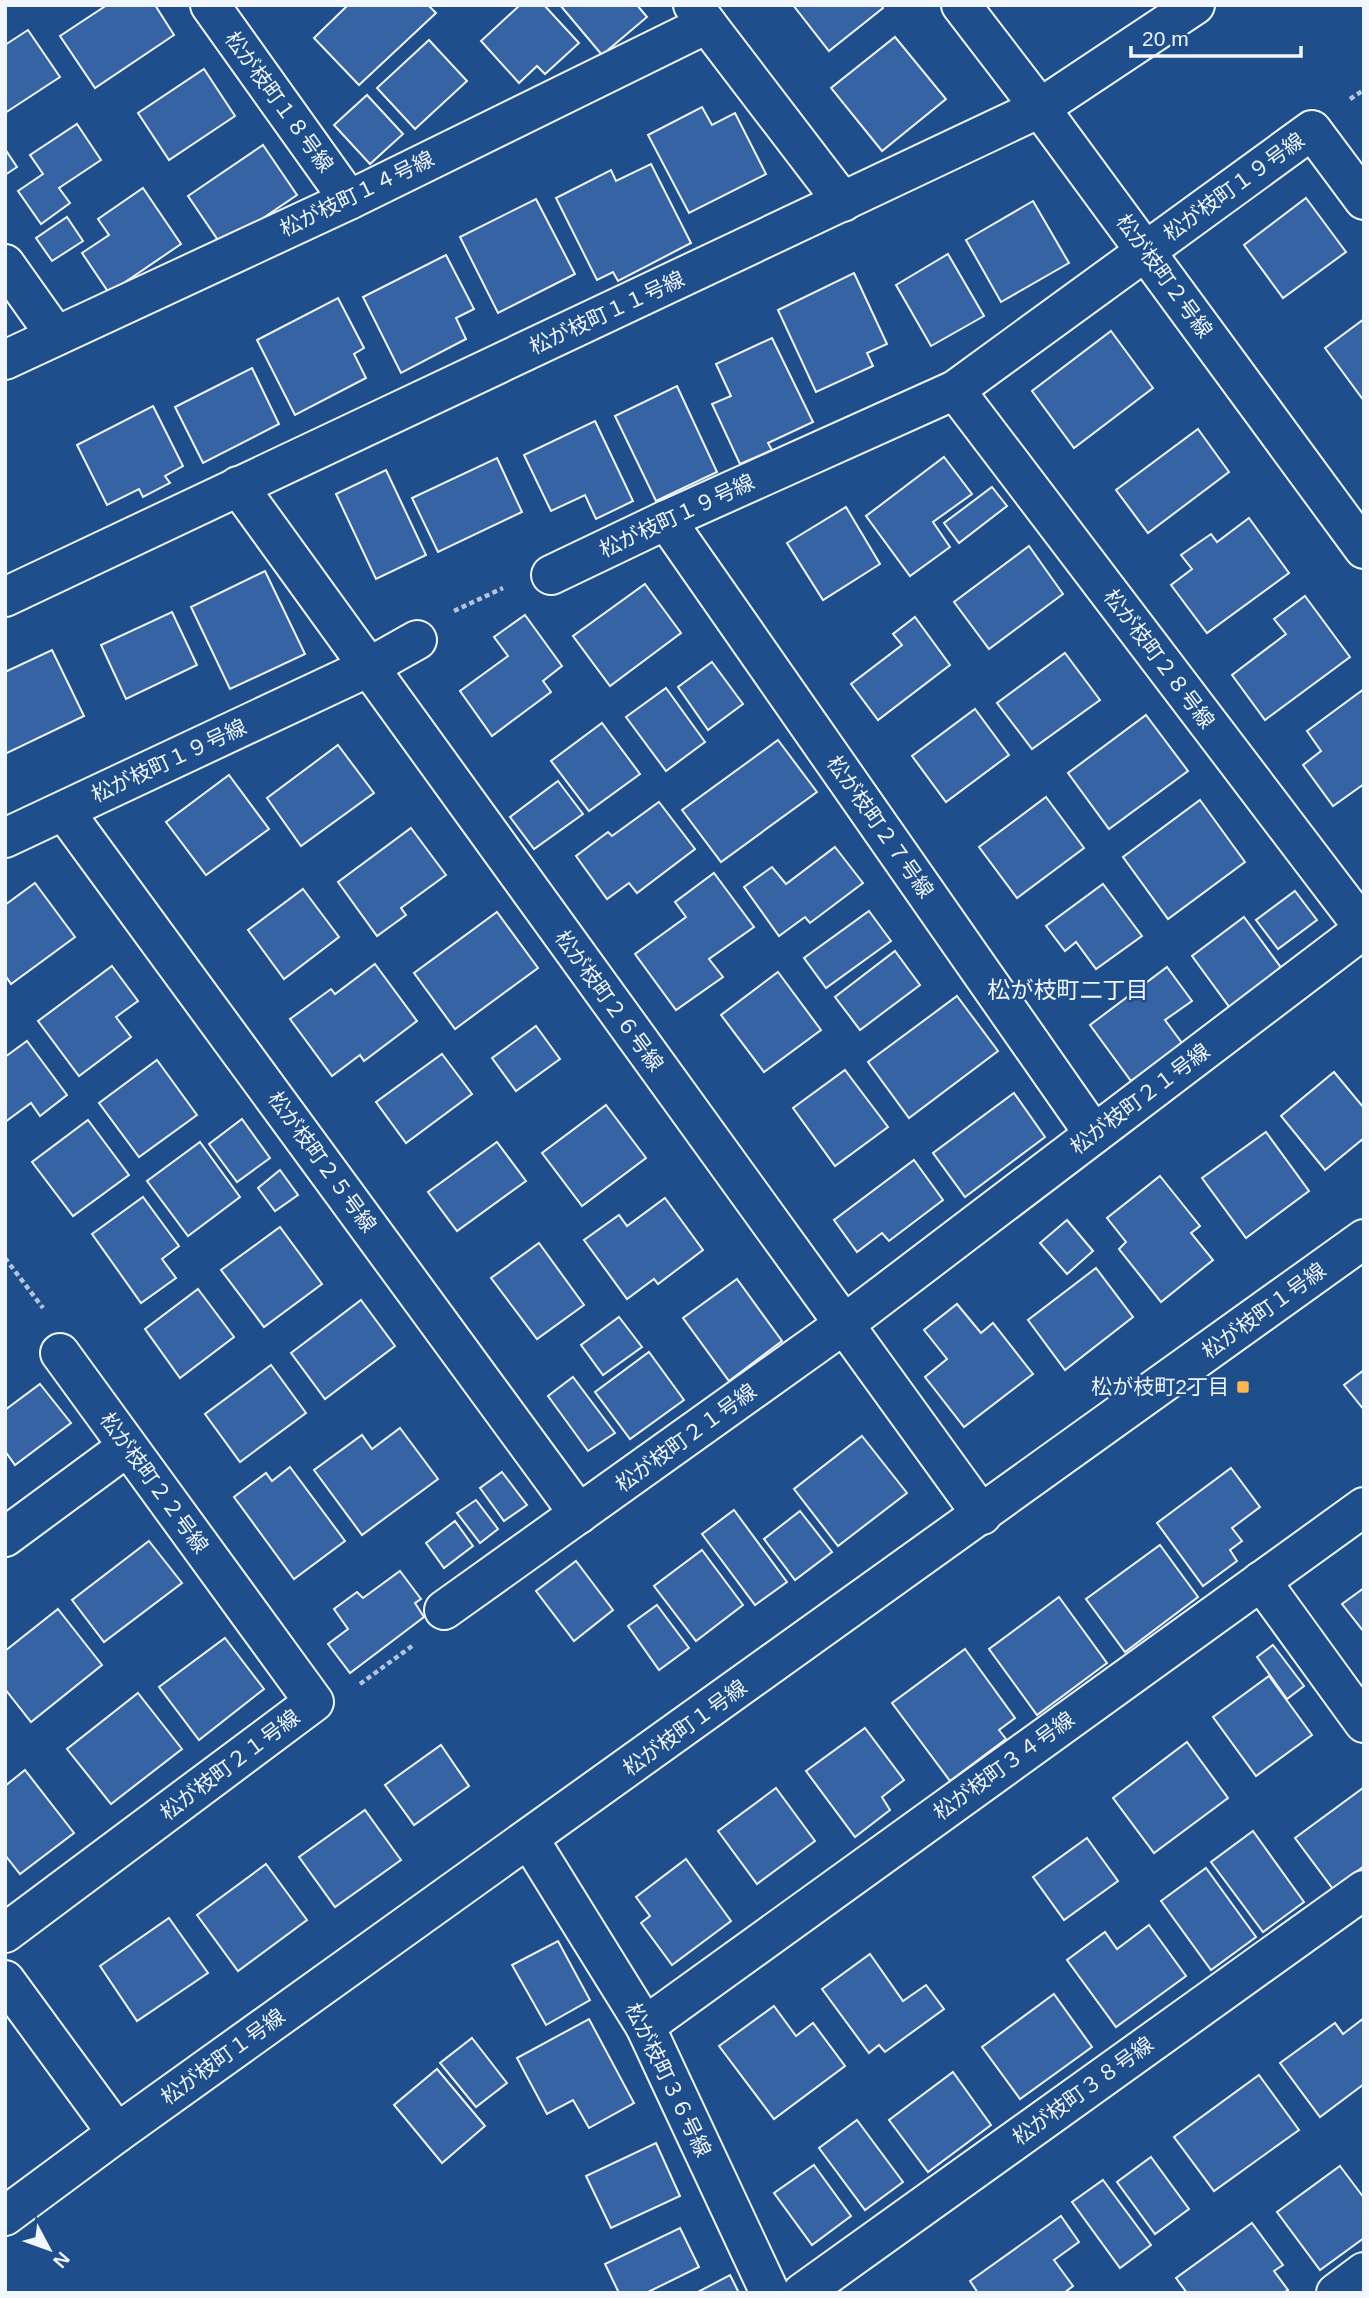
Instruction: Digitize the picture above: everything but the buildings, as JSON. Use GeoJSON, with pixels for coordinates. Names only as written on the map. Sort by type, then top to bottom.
{"type":"FeatureCollection","features":[{"type":"Feature","properties":{"kind":"street","name":"松が枝町１８号線"},"geometry":{"type":"LineString","coordinates":[[209,5],[349,200]]}},
{"type":"Feature","properties":{"kind":"street","name":"松が枝町２号線"},"geometry":{"type":"LineString","coordinates":[[961,5],[1040,108],[1364,549]]}},
{"type":"Feature","properties":{"kind":"street","name":"松が枝町１１号線"},"geometry":{"type":"LineString","coordinates":[[5,597],[1040,108],[1195,5]]}},
{"type":"Feature","properties":{"kind":"street","name":"松が枝町１４号線"},"geometry":{"type":"LineString","coordinates":[[5,360],[349,200],[700,14],[843,202]]}},
{"type":"Feature","properties":{"kind":"street","name":"松が枝町１９号線"},"geometry":{"type":"LineString","coordinates":[[551,575],[666,520],[955,390],[1312,130],[1364,200]]}},
{"type":"Feature","properties":{"kind":"street"},"geometry":{"type":"LineString","coordinates":[[5,264],[56,336]]}},
{"type":"Feature","properties":{"kind":"street","name":"松が枝町２８号線"},"geometry":{"type":"LineString","coordinates":[[955,390],[1364,929]]}},
{"type":"Feature","properties":{"kind":"street","name":"松が枝町２６号線"},"geometry":{"type":"LineString","coordinates":[[238,486],[982,1515]]}},
{"type":"Feature","properties":{"kind":"street","name":"松が枝町２７号線"},"geometry":{"type":"LineString","coordinates":[[666,520],[1094,1134]]}},
{"type":"Feature","properties":{"kind":"street","name":"松が枝町１９号線"},"geometry":{"type":"LineString","coordinates":[[5,838],[369,667],[417,640]]}},
{"type":"Feature","properties":{"kind":"street","name":"松が枝町２５号線"},"geometry":{"type":"LineString","coordinates":[[64,811],[579,1514]]}},
{"type":"Feature","properties":{"kind":"street","name":"松が枝町２１号線"},"geometry":{"type":"LineString","coordinates":[[444,1610],[843,1325],[1364,929]]}},
{"type":"Feature","properties":{"kind":"street","name":"松が枝町１号線"},"geometry":{"type":"LineString","coordinates":[[5,2216],[1364,1239]]}},
{"type":"Feature","properties":{"kind":"street","name":"松が枝町２２号線"},"geometry":{"type":"LineString","coordinates":[[60,1353],[314,1702]]}},
{"type":"Feature","properties":{"kind":"street"},"geometry":{"type":"LineString","coordinates":[[5,1537],[127,1447]]}},
{"type":"Feature","properties":{"kind":"street","name":"松が枝町３４号線"},"geometry":{"type":"LineString","coordinates":[[645,2026],[1364,1507]]}},
{"type":"Feature","properties":{"kind":"street"},"geometry":{"type":"LineString","coordinates":[[1261,1581],[1364,1723]]}},
{"type":"Feature","properties":{"kind":"street","name":"松が枝町２１号線"},"geometry":{"type":"LineString","coordinates":[[5,1934],[314,1702]]}},
{"type":"Feature","properties":{"kind":"street","name":"松が枝町３６号線"},"geometry":{"type":"LineString","coordinates":[[529,1839],[645,2026],[770,2293]]}},
{"type":"Feature","properties":{"kind":"street","name":"松が枝町３８号線"},"geometry":{"type":"LineString","coordinates":[[802,2293],[1364,1889]]}},
{"type":"Feature","properties":{"kind":"street"},"geometry":{"type":"LineString","coordinates":[[5,1980],[117,2133]]}},
{"type":"Feature","properties":{"kind":"street"},"geometry":{"type":"LineString","coordinates":[[1336,2293],[1364,2272]]}},
{"type":"Feature","properties":{"kind":"path"},"geometry":{"type":"LineString","coordinates":[[417,640],[432,622],[517,581],[551,575]]}},
{"type":"Feature","properties":{"kind":"path"},"geometry":{"type":"LineString","coordinates":[[5,1258],[50,1317],[60,1353]]}},
{"type":"Feature","properties":{"kind":"path","name":"松が枝町２１号線"},"geometry":{"type":"LineString","coordinates":[[314,1702],[339,1699],[435,1630],[444,1610]]}},
{"type":"Feature","properties":{"kind":"place","name":"松が枝町2丁目"},"geometry":{"type":"Point","coordinates":[1243,1387]}},
{"type":"Feature","properties":{"kind":"district","name":"松が枝町二丁目"},"geometry":{"type":"Point","coordinates":[1068,990]}}]}
